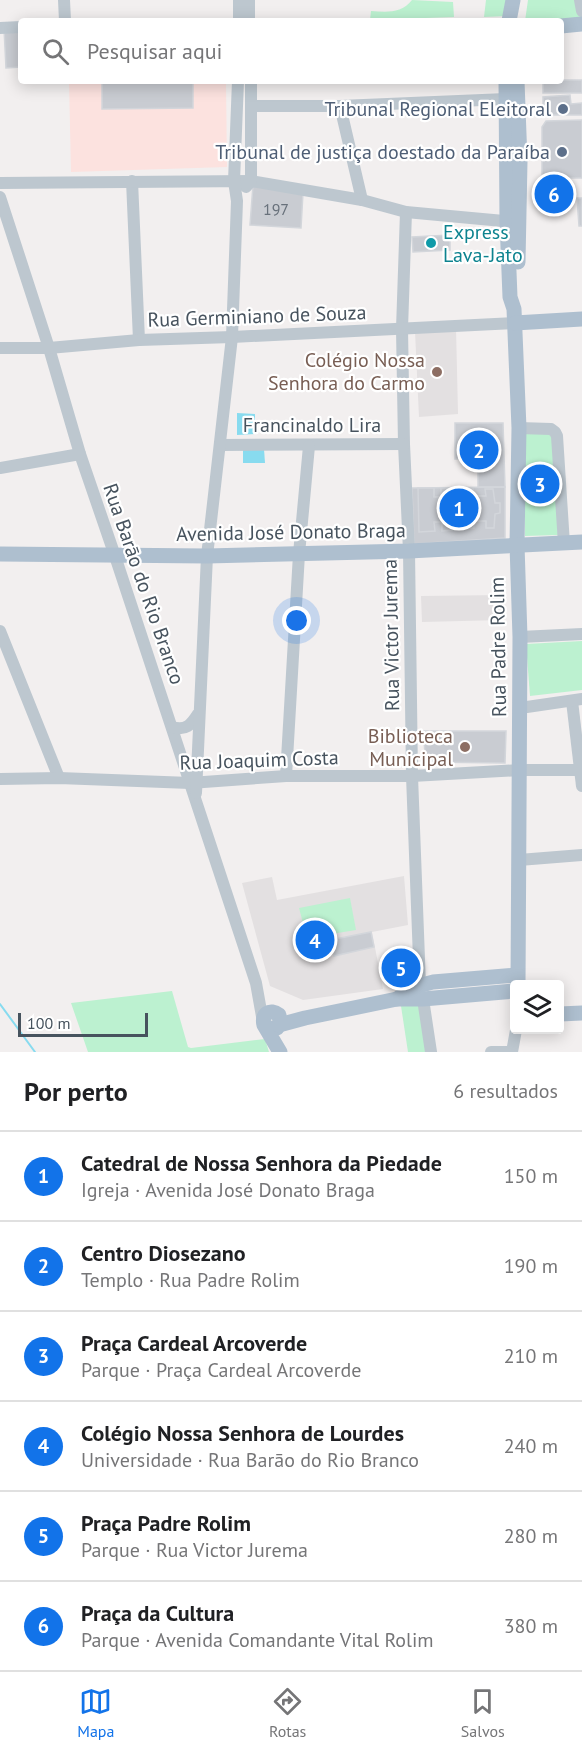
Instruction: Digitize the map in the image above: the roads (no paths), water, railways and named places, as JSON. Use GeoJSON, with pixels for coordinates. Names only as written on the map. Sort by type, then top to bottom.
{"type":"FeatureCollection","features":[{"type":"Feature","properties":{"kind":"main road"},"geometry":{"type":"LineString","coordinates":[[510,18],[513,0]]}},
{"type":"Feature","properties":{"kind":"main road"},"geometry":{"type":"LineString","coordinates":[[520,18],[523,0]]}},
{"type":"Feature","properties":{"kind":"main road"},"geometry":{"type":"LineString","coordinates":[[564,26],[582,24]]}},
{"type":"Feature","properties":{"kind":"main road"},"geometry":{"type":"LineString","coordinates":[[506,84],[508,160],[513,222]]}},
{"type":"Feature","properties":{"kind":"main road"},"geometry":{"type":"LineString","coordinates":[[513,222],[520,161],[517,84]]}},
{"type":"Feature","properties":{"kind":"main road","name":"Rua Padre Rolim"},"geometry":{"type":"LineString","coordinates":[[513,222],[510,297],[515,316],[519,428],[518,980]]}},
{"type":"Feature","properties":{"kind":"main road"},"geometry":{"type":"LineString","coordinates":[[515,316],[582,319]]}},
{"type":"Feature","properties":{"kind":"main road","name":"Avenida José Donato Braga"},"geometry":{"type":"LineString","coordinates":[[0,554],[207,556],[409,551],[582,542]]}},
{"type":"Feature","properties":{"kind":"main road"},"geometry":{"type":"LineString","coordinates":[[279,1048],[271,1020],[305,1018],[398,999],[465,978],[518,980]]}},
{"type":"Feature","properties":{"kind":"main road"},"geometry":{"type":"LineString","coordinates":[[421,992],[510,991]]}},
{"type":"Feature","properties":{"kind":"main road"},"geometry":{"type":"LineString","coordinates":[[564,1014],[582,1013]]}},
{"type":"Feature","properties":{"kind":"street"},"geometry":{"type":"LineString","coordinates":[[64,0],[65,18]]}},
{"type":"Feature","properties":{"kind":"street"},"geometry":{"type":"LineString","coordinates":[[239,0],[239,18]]}},
{"type":"Feature","properties":{"kind":"street"},"geometry":{"type":"LineString","coordinates":[[249,0],[249,18]]}},
{"type":"Feature","properties":{"kind":"street"},"geometry":{"type":"LineString","coordinates":[[580,0],[582,11]]}},
{"type":"Feature","properties":{"kind":"street"},"geometry":{"type":"LineString","coordinates":[[0,28],[18,27]]}},
{"type":"Feature","properties":{"kind":"street"},"geometry":{"type":"LineString","coordinates":[[193,783],[198,747],[207,556],[232,338],[237,201],[234,181],[238,84]]}},
{"type":"Feature","properties":{"kind":"street"},"geometry":{"type":"LineString","coordinates":[[237,201],[251,180],[251,84]]}},
{"type":"Feature","properties":{"kind":"street"},"geometry":{"type":"LineString","coordinates":[[252,106],[340,106],[506,99]]}},
{"type":"Feature","properties":{"kind":"street"},"geometry":{"type":"LineString","coordinates":[[340,106],[362,200]]}},
{"type":"Feature","properties":{"kind":"street"},"geometry":{"type":"LineString","coordinates":[[0,183],[251,180],[362,200],[406,212],[513,222]]}},
{"type":"Feature","properties":{"kind":"street"},"geometry":{"type":"LineString","coordinates":[[132,181],[139,340]]}},
{"type":"Feature","properties":{"kind":"street","name":"Rua Barāo do Rio Branco"},"geometry":{"type":"LineString","coordinates":[[0,197],[49,348],[80,454],[177,728],[193,783],[195,800],[256,983],[271,1020]]}},
{"type":"Feature","properties":{"kind":"street","name":"Rua Victor Jurema"},"geometry":{"type":"LineString","coordinates":[[406,212],[402,329],[409,551],[412,776],[421,992],[431,1052]]}},
{"type":"Feature","properties":{"kind":"street","name":"Rua Germiniano de Souza"},"geometry":{"type":"LineString","coordinates":[[0,348],[49,348],[139,340],[232,338],[402,329],[515,316]]}},
{"type":"Feature","properties":{"kind":"street"},"geometry":{"type":"LineString","coordinates":[[519,428],[551,429],[555,432],[564,544]]}},
{"type":"Feature","properties":{"kind":"street","name":"Francinaldo Lira"},"geometry":{"type":"LineString","coordinates":[[220,445],[404,444]]}},
{"type":"Feature","properties":{"kind":"street"},"geometry":{"type":"LineString","coordinates":[[286,776],[299,554],[309,446]]}},
{"type":"Feature","properties":{"kind":"street"},"geometry":{"type":"LineString","coordinates":[[0,468],[80,454]]}},
{"type":"Feature","properties":{"kind":"street"},"geometry":{"type":"LineString","coordinates":[[0,632],[59,778]]}},
{"type":"Feature","properties":{"kind":"street"},"geometry":{"type":"LineString","coordinates":[[520,637],[582,634]]}},
{"type":"Feature","properties":{"kind":"street"},"geometry":{"type":"LineString","coordinates":[[520,708],[577,700],[582,786]]}},
{"type":"Feature","properties":{"kind":"street"},"geometry":{"type":"LineString","coordinates":[[177,728],[193,723],[198,714]]}},
{"type":"Feature","properties":{"kind":"street"},"geometry":{"type":"LineString","coordinates":[[177,728],[198,747]]}},
{"type":"Feature","properties":{"kind":"street","name":"Rua Joaquim Costa"},"geometry":{"type":"LineString","coordinates":[[0,779],[59,778],[193,783],[286,776],[412,776],[520,770],[581,770]]}},
{"type":"Feature","properties":{"kind":"street"},"geometry":{"type":"LineString","coordinates":[[519,860],[582,855]]}},
{"type":"Feature","properties":{"kind":"street"},"geometry":{"type":"LineString","coordinates":[[491,1052],[512,1052],[515,1034]]}},
{"type":"Feature","properties":{"kind":"water"},"geometry":{"type":"Polygon","coordinates":[[[237,413],[255,414],[255,434],[237,435],[237,413]]]}},
{"type":"Feature","properties":{"kind":"water"},"geometry":{"type":"Polygon","coordinates":[[[243,448],[264,449],[265,463],[243,463],[243,448]]]}},
{"type":"Feature","properties":{"kind":"waterway"},"geometry":{"type":"LineString","coordinates":[[0,1004],[35,1052]]}},
{"type":"Feature","properties":{"kind":"place","name":"Tribunal Regional Eleitoral"},"geometry":{"type":"Point","coordinates":[563,109]}},
{"type":"Feature","properties":{"kind":"place","name":"Tribunal de justiça doestado da Paraíba"},"geometry":{"type":"Point","coordinates":[562,152]}},
{"type":"Feature","properties":{"kind":"place","name":"Praça da Cultura"},"geometry":{"type":"Point","coordinates":[554,194]}},
{"type":"Feature","properties":{"kind":"place","name":"Express Lava-Jato"},"geometry":{"type":"Point","coordinates":[431,243]}},
{"type":"Feature","properties":{"kind":"place","name":"Colégio Nossa Senhora do Carmo"},"geometry":{"type":"Point","coordinates":[437,372]}},
{"type":"Feature","properties":{"kind":"place","name":"Centro Diosezano"},"geometry":{"type":"Point","coordinates":[479,450]}},
{"type":"Feature","properties":{"kind":"place","name":"Praça Cardeal Arcoverde"},"geometry":{"type":"Point","coordinates":[540,484]}},
{"type":"Feature","properties":{"kind":"place","name":"Catedral de Nossa Senhora da Piedade"},"geometry":{"type":"Point","coordinates":[459,508]}},
{"type":"Feature","properties":{"kind":"place","name":"Biblioteca Municipal"},"geometry":{"type":"Point","coordinates":[465,747]}},
{"type":"Feature","properties":{"kind":"place","name":"Colégio Nossa Senhora de Lourdes"},"geometry":{"type":"Point","coordinates":[315,940]}},
{"type":"Feature","properties":{"kind":"place","name":"Praça Padre Rolim"},"geometry":{"type":"Point","coordinates":[401,968]}}]}
